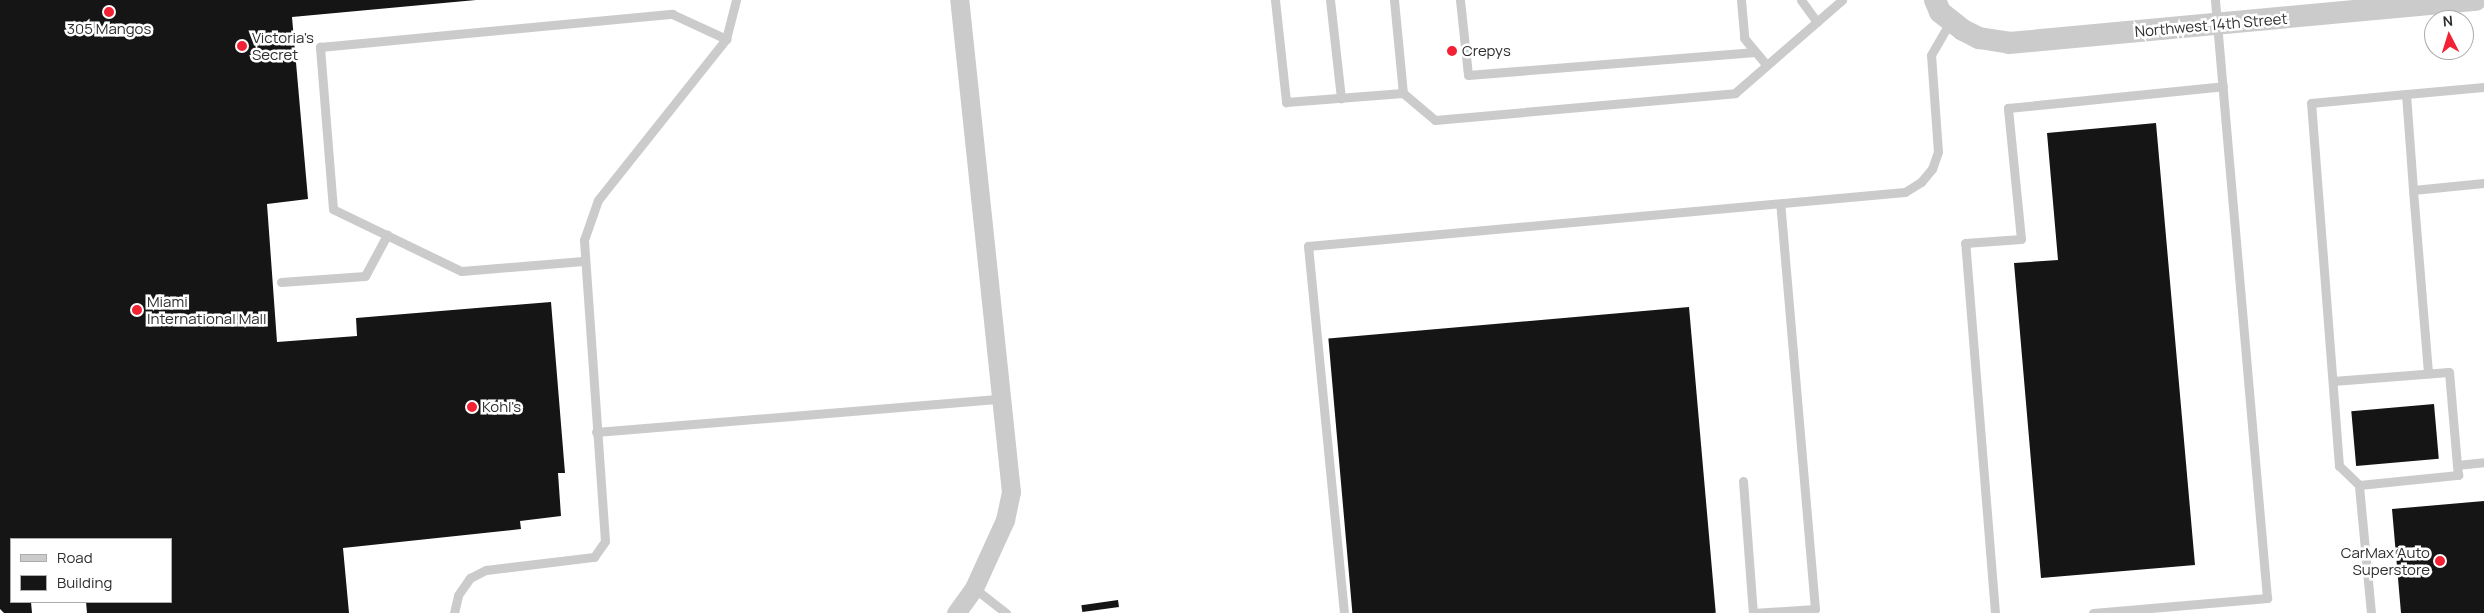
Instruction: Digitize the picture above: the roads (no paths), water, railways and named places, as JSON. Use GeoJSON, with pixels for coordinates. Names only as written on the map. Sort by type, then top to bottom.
{"type":"FeatureCollection","features":[{"type":"Feature","properties":{"kind":"street"},"geometry":{"type":"LineString","coordinates":[[956,613],[974,588],[1005,520],[1011,492],[959,0]]}},
{"type":"Feature","properties":{"kind":"street"},"geometry":{"type":"LineString","coordinates":[[1936,0],[1950,22]]}},
{"type":"Feature","properties":{"kind":"street","name":"Northwest 14th Street"},"geometry":{"type":"LineString","coordinates":[[1950,22],[1979,38],[2009,43],[2476,0]]}},
{"type":"Feature","properties":{"kind":"lane"},"geometry":{"type":"LineString","coordinates":[[454,613],[458,595],[470,578],[486,570],[594,557],[605,541],[583,261],[584,240],[598,200],[726,39],[736,0]]}},
{"type":"Feature","properties":{"kind":"lane"},"geometry":{"type":"LineString","coordinates":[[1276,0],[1286,102],[1403,93]]}},
{"type":"Feature","properties":{"kind":"lane"},"geometry":{"type":"LineString","coordinates":[[1330,0],[1341,98]]}},
{"type":"Feature","properties":{"kind":"lane"},"geometry":{"type":"LineString","coordinates":[[1394,0],[1403,93],[1435,120],[1735,93],[1842,0]]}},
{"type":"Feature","properties":{"kind":"lane"},"geometry":{"type":"LineString","coordinates":[[1460,0],[1468,75],[1755,52]]}},
{"type":"Feature","properties":{"kind":"lane"},"geometry":{"type":"LineString","coordinates":[[1741,0],[1744,38],[1767,65]]}},
{"type":"Feature","properties":{"kind":"lane"},"geometry":{"type":"LineString","coordinates":[[1801,0],[1817,22]]}},
{"type":"Feature","properties":{"kind":"lane"},"geometry":{"type":"LineString","coordinates":[[2093,613],[2267,598],[2215,0]]}},
{"type":"Feature","properties":{"kind":"lane"},"geometry":{"type":"LineString","coordinates":[[583,261],[461,271],[333,209],[320,47],[672,14],[726,39]]}},
{"type":"Feature","properties":{"kind":"lane"},"geometry":{"type":"LineString","coordinates":[[1344,613],[1308,246],[1905,192],[1921,182],[1938,152],[1931,55],[1950,22]]}},
{"type":"Feature","properties":{"kind":"lane"},"geometry":{"type":"LineString","coordinates":[[1995,613],[1965,243],[2020,239],[2008,108],[2223,86]]}},
{"type":"Feature","properties":{"kind":"lane"},"geometry":{"type":"LineString","coordinates":[[2371,613],[2359,485],[2339,466],[2311,103],[2484,87]]}},
{"type":"Feature","properties":{"kind":"lane"},"geometry":{"type":"LineString","coordinates":[[2406,94],[2428,373]]}},
{"type":"Feature","properties":{"kind":"lane"},"geometry":{"type":"LineString","coordinates":[[2413,190],[2484,183]]}},
{"type":"Feature","properties":{"kind":"lane"},"geometry":{"type":"LineString","coordinates":[[1743,481],[1754,613],[1815,609],[1780,204]]}},
{"type":"Feature","properties":{"kind":"lane"},"geometry":{"type":"LineString","coordinates":[[281,282],[365,276],[387,235]]}},
{"type":"Feature","properties":{"kind":"lane"},"geometry":{"type":"LineString","coordinates":[[2333,381],[2449,372],[2458,475],[2359,485]]}},
{"type":"Feature","properties":{"kind":"lane"},"geometry":{"type":"LineString","coordinates":[[596,432],[1000,399]]}},
{"type":"Feature","properties":{"kind":"lane"},"geometry":{"type":"LineString","coordinates":[[2457,465],[2484,462]]}},
{"type":"Feature","properties":{"kind":"lane"},"geometry":{"type":"LineString","coordinates":[[974,588],[1006,613]]}},
{"type":"Feature","properties":{"kind":"place","name":"305 Mangos"},"geometry":{"type":"Point","coordinates":[109,12]}},
{"type":"Feature","properties":{"kind":"place","name":"Victoria's Secret"},"geometry":{"type":"Point","coordinates":[242,46]}},
{"type":"Feature","properties":{"kind":"place","name":"Crepys"},"geometry":{"type":"Point","coordinates":[1452,51]}},
{"type":"Feature","properties":{"kind":"place","name":"Miami International Mall"},"geometry":{"type":"Point","coordinates":[137,310]}},
{"type":"Feature","properties":{"kind":"place","name":"Kohl's"},"geometry":{"type":"Point","coordinates":[472,407]}},
{"type":"Feature","properties":{"kind":"place","name":"CarMax Auto Superstore"},"geometry":{"type":"Point","coordinates":[2440,561]}}]}
